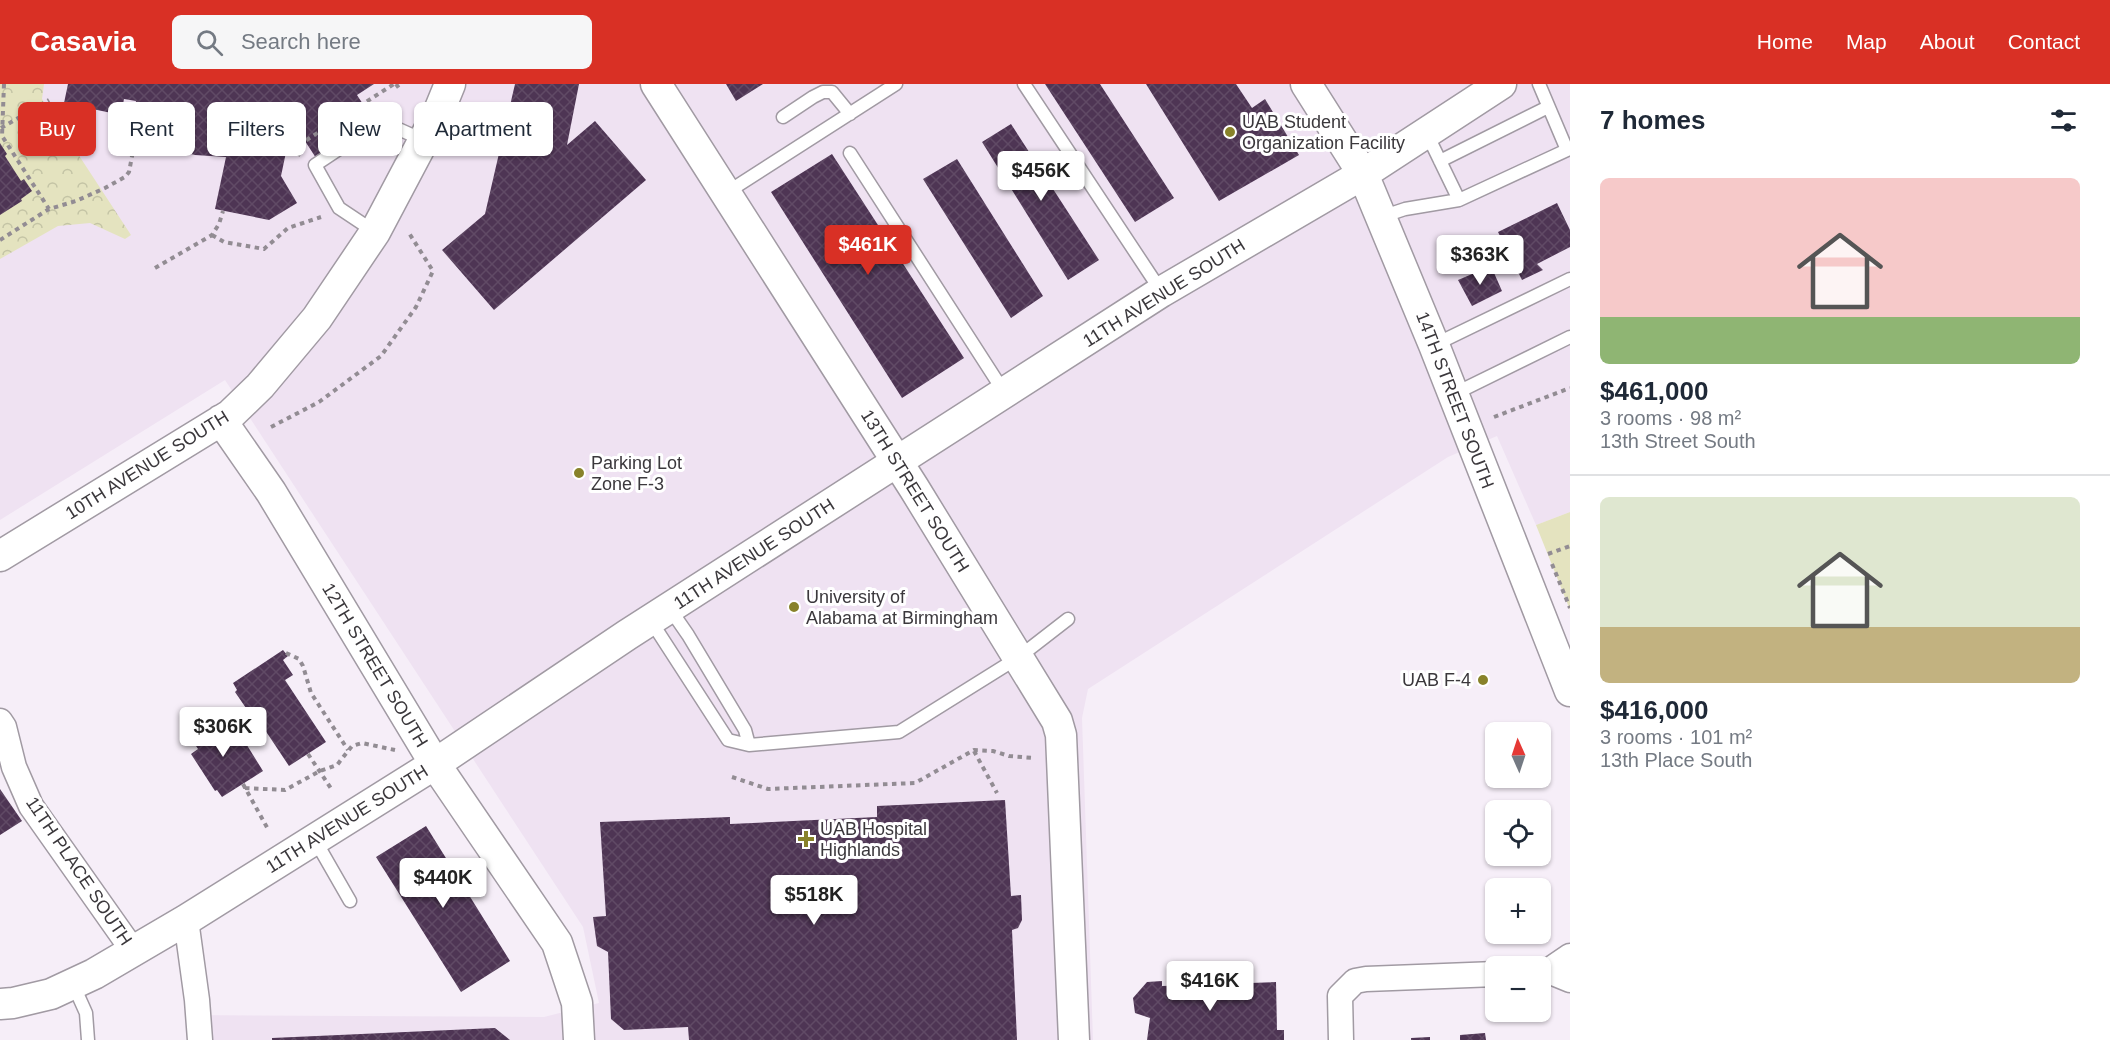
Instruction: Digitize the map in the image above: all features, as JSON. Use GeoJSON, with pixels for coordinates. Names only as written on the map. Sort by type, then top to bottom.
{"type":"FeatureCollection","features":[{"type":"Feature","properties":{"kind":"street","name":"10TH AVENUE SOUTH"},"geometry":{"type":"LineString","coordinates":[[442,102],[450,84]]}},
{"type":"Feature","properties":{"kind":"street","name":"13TH STREET SOUTH"},"geometry":{"type":"LineString","coordinates":[[656,84],[896,461],[1057,722],[1060,735],[1074,1040]]}},
{"type":"Feature","properties":{"kind":"street","name":"14TH STREET SOUTH"},"geometry":{"type":"LineString","coordinates":[[1306,84],[1363,174],[1567,675]]}},
{"type":"Feature","properties":{"kind":"street","name":"11TH AVENUE SOUTH"},"geometry":{"type":"LineString","coordinates":[[0,1004],[51,994],[134,952],[435,765],[896,461],[1161,292],[1363,174],[1501,84]]}},
{"type":"Feature","properties":{"kind":"street","name":"10TH AVENUE SOUTH"},"geometry":{"type":"LineString","coordinates":[[0,556],[230,415],[260,386],[317,318],[375,232],[415,156]]}},
{"type":"Feature","properties":{"kind":"street","name":"12TH STREET SOUTH"},"geometry":{"type":"LineString","coordinates":[[221,420],[271,492],[435,765],[557,943],[577,1003],[579,1040]]}},
{"type":"Feature","properties":{"kind":"street","name":"11TH PLACE SOUTH"},"geometry":{"type":"LineString","coordinates":[[0,721],[14,767],[31,806],[134,952]]}},
{"type":"Feature","properties":{"kind":"street"},"geometry":{"type":"LineString","coordinates":[[186,920],[200,1040]]}},
{"type":"Feature","properties":{"kind":"street"},"geometry":{"type":"LineString","coordinates":[[1551,967],[1570,956]]}},
{"type":"Feature","properties":{"kind":"street"},"geometry":{"type":"LineString","coordinates":[[1551,973],[1570,980]]}},
{"type":"Feature","properties":{"kind":"street"},"geometry":{"type":"LineString","coordinates":[[1341,1040],[1340,996],[1355,981],[1485,974]]}},
{"type":"Feature","properties":{"kind":"lane"},"geometry":{"type":"LineString","coordinates":[[725,194],[896,84]]}},
{"type":"Feature","properties":{"kind":"lane"},"geometry":{"type":"LineString","coordinates":[[1024,84],[1161,292]]}},
{"type":"Feature","properties":{"kind":"lane"},"geometry":{"type":"LineString","coordinates":[[1381,217],[1405,209],[1459,200],[1569,152],[1539,84]]}},
{"type":"Feature","properties":{"kind":"lane"},"geometry":{"type":"LineString","coordinates":[[783,117],[823,93],[832,92],[850,114]]}},
{"type":"Feature","properties":{"kind":"lane"},"geometry":{"type":"LineString","coordinates":[[1440,161],[1548,106]]}},
{"type":"Feature","properties":{"kind":"lane"},"geometry":{"type":"LineString","coordinates":[[375,232],[339,208],[315,165],[372,127],[385,123],[414,136]]}},
{"type":"Feature","properties":{"kind":"lane"},"geometry":{"type":"LineString","coordinates":[[1426,133],[1459,200]]}},
{"type":"Feature","properties":{"kind":"lane"},"geometry":{"type":"LineString","coordinates":[[850,153],[1005,393]]}},
{"type":"Feature","properties":{"kind":"lane"},"geometry":{"type":"LineString","coordinates":[[1434,345],[1570,279]]}},
{"type":"Feature","properties":{"kind":"lane"},"geometry":{"type":"LineString","coordinates":[[1453,394],[1570,337]]}},
{"type":"Feature","properties":{"kind":"lane"},"geometry":{"type":"LineString","coordinates":[[660,615],[688,634],[745,730],[749,745]]}},
{"type":"Feature","properties":{"kind":"lane"},"geometry":{"type":"LineString","coordinates":[[660,615],[728,740],[749,745],[899,732],[1019,657],[1068,619]]}},
{"type":"Feature","properties":{"kind":"lane"},"geometry":{"type":"LineString","coordinates":[[315,840],[350,901]]}},
{"type":"Feature","properties":{"kind":"lane"},"geometry":{"type":"LineString","coordinates":[[73,984],[86,1013],[88,1040]]}},
{"type":"Feature","properties":{"kind":"path"},"geometry":{"type":"LineString","coordinates":[[4,84],[2,136],[49,209]]}},
{"type":"Feature","properties":{"kind":"path"},"geometry":{"type":"LineString","coordinates":[[396,84],[401,91]]}},
{"type":"Feature","properties":{"kind":"path"},"geometry":{"type":"LineString","coordinates":[[1,128],[49,100]]}},
{"type":"Feature","properties":{"kind":"path"},"geometry":{"type":"LineString","coordinates":[[0,240],[49,209],[76,201],[125,177],[129,172],[132,156]]}},
{"type":"Feature","properties":{"kind":"path"},"geometry":{"type":"LineString","coordinates":[[154,268],[212,235],[223,211]]}},
{"type":"Feature","properties":{"kind":"path"},"geometry":{"type":"LineString","coordinates":[[212,235],[224,242],[264,249],[288,228],[321,217]]}},
{"type":"Feature","properties":{"kind":"path"},"geometry":{"type":"LineString","coordinates":[[271,427],[319,402],[381,357],[410,315],[433,271],[409,232]]}},
{"type":"Feature","properties":{"kind":"path"},"geometry":{"type":"LineString","coordinates":[[1494,417],[1570,388]]}},
{"type":"Feature","properties":{"kind":"path"},"geometry":{"type":"LineString","coordinates":[[1548,554],[1570,546]]}},
{"type":"Feature","properties":{"kind":"path"},"geometry":{"type":"LineString","coordinates":[[286,653],[299,659],[311,693],[348,750]]}},
{"type":"Feature","properties":{"kind":"path"},"geometry":{"type":"LineString","coordinates":[[269,831],[244,786],[285,790],[320,771],[337,765],[352,746],[362,743],[398,751]]}},
{"type":"Feature","properties":{"kind":"path"},"geometry":{"type":"LineString","coordinates":[[974,750],[997,793]]}},
{"type":"Feature","properties":{"kind":"path"},"geometry":{"type":"LineString","coordinates":[[732,777],[768,789],[915,783],[974,750],[1037,758]]}},
{"type":"Feature","properties":{"kind":"path"},"geometry":{"type":"LineString","coordinates":[[308,754],[332,790]]}},
{"type":"Feature","properties":{"kind":"shaded area","name":"University of Alabama at Birmingham"},"geometry":{"type":"Polygon","coordinates":[[[0,84],[1570,84],[1570,512],[1536,525],[1497,436],[1448,457],[1088,689],[1082,718],[1093,1040],[187,1040],[186,1015],[544,1017],[599,1003],[583,927],[225,380],[0,520],[0,84]]]}},
{"type":"Feature","properties":{"kind":"green space"},"geometry":{"type":"Polygon","coordinates":[[[0,84],[44,84],[42,99],[44,102],[18,102],[18,156],[79,156],[131,235],[125,239],[90,223],[58,226],[0,259],[0,84]]]}},
{"type":"Feature","properties":{"kind":"green space"},"geometry":{"type":"Polygon","coordinates":[[[1570,512],[1570,610],[1536,525],[1570,512]]]}},
{"type":"Feature","properties":{"kind":"building"},"geometry":{"type":"Polygon","coordinates":[[[68,84],[374,84],[357,95],[362,102],[318,102],[319,156],[316,158],[306,143],[306,102],[207,102],[207,156],[195,155],[195,102],[136,102],[124,99],[123,102],[108,102],[108,112],[96,110],[96,102],[64,102],[68,84]]]}},
{"type":"Feature","properties":{"kind":"building"},"geometry":{"type":"Polygon","coordinates":[[[515,84],[579,84],[567,145],[595,121],[646,180],[494,310],[442,250],[485,214],[498,156],[553,156],[553,102],[511,102],[515,84]]]}},
{"type":"Feature","properties":{"kind":"building"},"geometry":{"type":"Polygon","coordinates":[[[726,84],[763,84],[736,101],[726,84]]]}},
{"type":"Feature","properties":{"kind":"building"},"geometry":{"type":"Polygon","coordinates":[[[1045,84],[1100,84],[1174,198],[1135,222],[1045,84]]]}},
{"type":"Feature","properties":{"kind":"building","name":"UAB Student Organization Facility"},"geometry":{"type":"Polygon","coordinates":[[[1146,84],[1236,84],[1252,108],[1265,99],[1299,155],[1219,201],[1146,84]]]}},
{"type":"Feature","properties":{"kind":"building"},"geometry":{"type":"Polygon","coordinates":[[[1011,124],[1099,260],[1068,280],[982,142],[1011,124]]]}},
{"type":"Feature","properties":{"kind":"building"},"geometry":{"type":"Polygon","coordinates":[[[0,143],[7,154],[5,156],[21,181],[24,179],[32,191],[21,199],[22,201],[0,215],[0,143]]]}},
{"type":"Feature","properties":{"kind":"building"},"geometry":{"type":"Polygon","coordinates":[[[832,154],[964,358],[902,398],[771,192],[832,154]]]}},
{"type":"Feature","properties":{"kind":"building"},"geometry":{"type":"Polygon","coordinates":[[[210,156],[285,156],[281,176],[297,203],[269,220],[215,209],[226,157],[210,156]]]}},
{"type":"Feature","properties":{"kind":"building"},"geometry":{"type":"Polygon","coordinates":[[[957,159],[1043,296],[1011,318],[923,179],[957,159]]]}},
{"type":"Feature","properties":{"kind":"building"},"geometry":{"type":"Polygon","coordinates":[[[1557,203],[1570,230],[1570,247],[1537,264],[1543,270],[1522,280],[1498,232],[1557,203]]]}},
{"type":"Feature","properties":{"kind":"building"},"geometry":{"type":"Polygon","coordinates":[[[1491,266],[1502,291],[1472,306],[1458,280],[1491,266]]]}},
{"type":"Feature","properties":{"kind":"building"},"geometry":{"type":"Polygon","coordinates":[[[283,650],[288,656],[283,660],[293,675],[285,680],[326,742],[289,766],[251,709],[248,711],[235,692],[237,690],[233,683],[283,650]]]}},
{"type":"Feature","properties":{"kind":"building"},"geometry":{"type":"Polygon","coordinates":[[[215,719],[224,733],[230,730],[239,745],[245,742],[263,771],[222,797],[217,790],[215,791],[191,754],[198,749],[189,735],[215,719]]]}},
{"type":"Feature","properties":{"kind":"building"},"geometry":{"type":"Polygon","coordinates":[[[0,789],[22,821],[0,835],[0,789]]]}},
{"type":"Feature","properties":{"kind":"building"},"geometry":{"type":"Polygon","coordinates":[[[1005,800],[1011,896],[1021,895],[1022,920],[1018,928],[1012,930],[1017,1040],[689,1040],[688,1027],[624,1030],[611,1019],[608,952],[597,946],[593,917],[606,916],[600,822],[730,817],[730,824],[877,817],[877,806],[1005,800]]]}},
{"type":"Feature","properties":{"kind":"building"},"geometry":{"type":"Polygon","coordinates":[[[426,826],[510,961],[461,992],[376,857],[426,826]]]}},
{"type":"Feature","properties":{"kind":"building"},"geometry":{"type":"Polygon","coordinates":[[[1162,981],[1162,986],[1276,982],[1277,1030],[1284,1030],[1284,1040],[1147,1040],[1150,1018],[1135,1013],[1133,998],[1147,982],[1162,981]]]}},
{"type":"Feature","properties":{"kind":"building"},"geometry":{"type":"Polygon","coordinates":[[[495,1028],[510,1040],[272,1040],[272,1038],[495,1028]]]}},
{"type":"Feature","properties":{"kind":"building"},"geometry":{"type":"Polygon","coordinates":[[[1485,1033],[1486,1040],[1460,1040],[1460,1035],[1485,1033]]]}},
{"type":"Feature","properties":{"kind":"building"},"geometry":{"type":"Polygon","coordinates":[[[1430,1037],[1430,1040],[1411,1040],[1411,1038],[1430,1037]]]}},
{"type":"Feature","properties":{"kind":"place","name":"UAB Student Organization Facility"},"geometry":{"type":"Point","coordinates":[1230,132]}},
{"type":"Feature","properties":{"kind":"place","name":"Parking Lot Zone F-3"},"geometry":{"type":"Point","coordinates":[579,473]}},
{"type":"Feature","properties":{"kind":"place","name":"University of Alabama at Birmingham"},"geometry":{"type":"Point","coordinates":[794,607]}},
{"type":"Feature","properties":{"kind":"place","name":"UAB F-4"},"geometry":{"type":"Point","coordinates":[1483,680]}},
{"type":"Feature","properties":{"kind":"place","name":"UAB Hospital Highlands"},"geometry":{"type":"Point","coordinates":[806,839]}}]}
